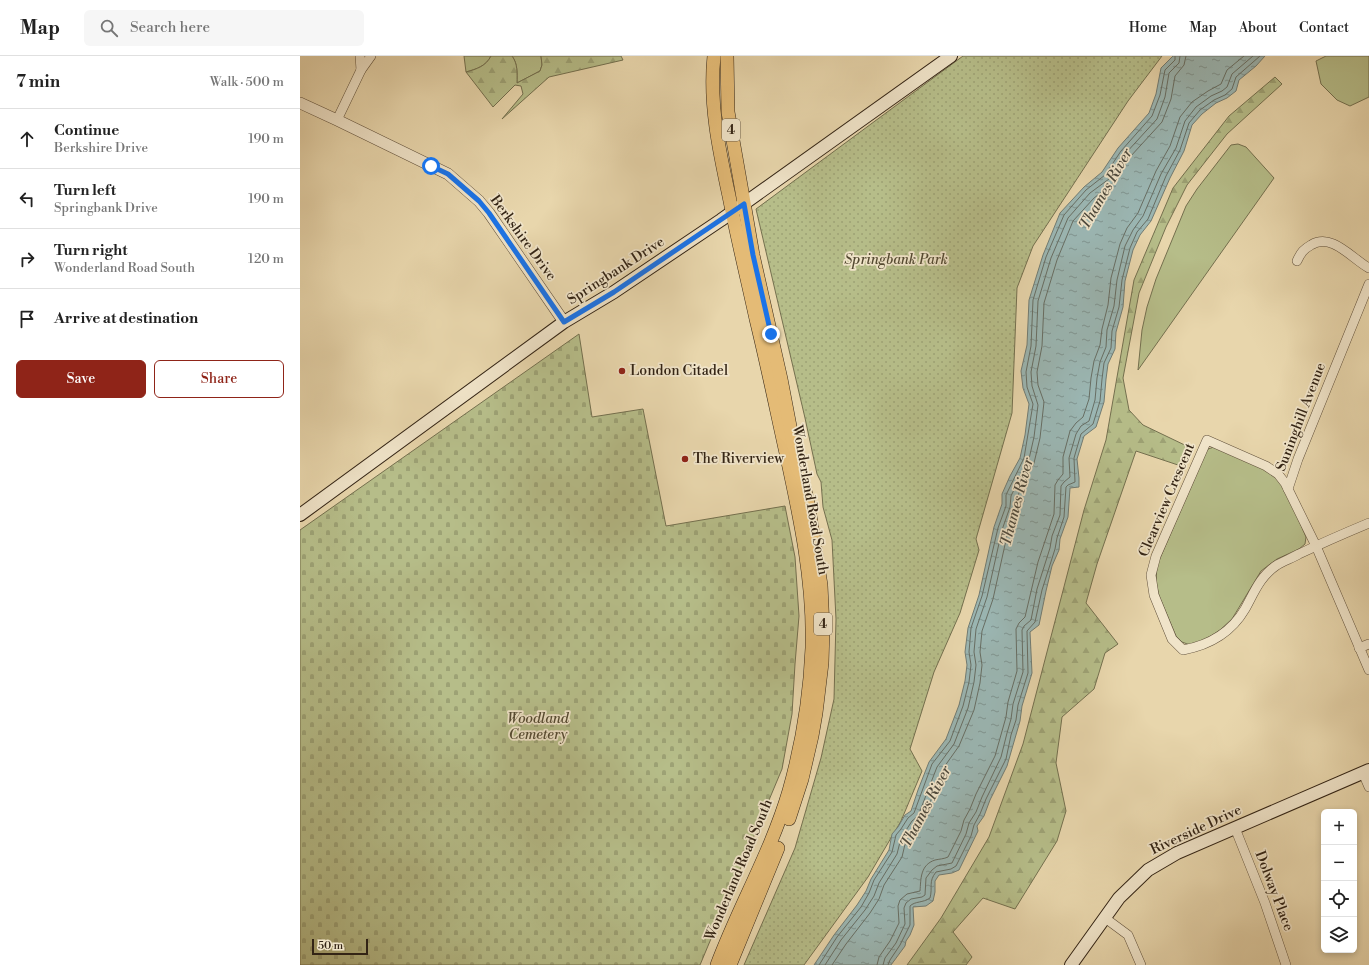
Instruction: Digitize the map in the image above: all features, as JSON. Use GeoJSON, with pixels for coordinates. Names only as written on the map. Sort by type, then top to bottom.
{"type":"FeatureCollection","features":[{"type":"Feature","properties":{"kind":"main road","name":"Wonderland Road South"},"geometry":{"type":"LineString","coordinates":[[714,56],[714,119],[732,212],[806,551],[811,599],[812,649],[807,705],[789,792],[776,832],[717,965]]}},
{"type":"Feature","properties":{"kind":"main road","name":"Wonderland Road South"},"geometry":{"type":"LineString","coordinates":[[727,56],[728,112],[753,255],[781,379],[793,442],[808,503],[820,584],[823,629],[822,663],[816,713],[802,779],[780,843],[730,965]]}},
{"type":"Feature","properties":{"kind":"main road","name":"Springbank Drive"},"geometry":{"type":"LineString","coordinates":[[300,515],[564,322],[614,292],[744,204],[950,56]]}},
{"type":"Feature","properties":{"kind":"main road","name":"Riverside Drive"},"geometry":{"type":"LineString","coordinates":[[1071,965],[1119,898],[1148,870],[1177,853],[1366,771]]}},
{"type":"Feature","properties":{"kind":"street"},"geometry":{"type":"LineString","coordinates":[[360,56],[361,70]]}},
{"type":"Feature","properties":{"kind":"street"},"geometry":{"type":"LineString","coordinates":[[337,120],[361,70],[370,56]]}},
{"type":"Feature","properties":{"kind":"street","name":"Berkshire Drive"},"geometry":{"type":"LineString","coordinates":[[300,103],[448,174],[479,201],[489,213],[564,322]]}},
{"type":"Feature","properties":{"kind":"street"},"geometry":{"type":"LineString","coordinates":[[1297,261],[1302,251],[1317,241],[1327,241],[1344,249],[1369,268]]}},
{"type":"Feature","properties":{"kind":"street","name":"Suninghill Avenue"},"geometry":{"type":"LineString","coordinates":[[1369,284],[1298,459],[1288,489],[1316,546],[1369,670]]}},
{"type":"Feature","properties":{"kind":"street","name":"Clearview Crescent"},"geometry":{"type":"LineString","coordinates":[[1288,489],[1278,474],[1266,466],[1208,440],[1156,556],[1151,575],[1154,595],[1172,639],[1183,650],[1197,648],[1219,638],[1244,611],[1259,582],[1276,566],[1316,546]]}},
{"type":"Feature","properties":{"kind":"street"},"geometry":{"type":"LineString","coordinates":[[1316,546],[1369,523]]}},
{"type":"Feature","properties":{"kind":"street"},"geometry":{"type":"LineString","coordinates":[[1359,648],[1369,644]]}},
{"type":"Feature","properties":{"kind":"street"},"geometry":{"type":"LineString","coordinates":[[1366,771],[1369,787]]}},
{"type":"Feature","properties":{"kind":"street","name":"Dolway Place"},"geometry":{"type":"LineString","coordinates":[[1235,828],[1265,903],[1286,965]]}},
{"type":"Feature","properties":{"kind":"street"},"geometry":{"type":"LineString","coordinates":[[1105,918],[1128,935],[1141,965]]}},
{"type":"Feature","properties":{"kind":"green space"},"geometry":{"type":"Polygon","coordinates":[[[464,56],[491,56],[481,67],[466,72],[464,56]]]}},
{"type":"Feature","properties":{"kind":"green space"},"geometry":{"type":"Polygon","coordinates":[[[491,56],[512,56],[516,65],[517,83],[540,71],[542,65],[541,56],[621,56],[623,60],[549,77],[502,119],[523,94],[521,86],[515,85],[493,107],[466,72],[481,67],[491,56]]]}},
{"type":"Feature","properties":{"kind":"green space"},"geometry":{"type":"Polygon","coordinates":[[[512,56],[541,56],[542,65],[540,71],[517,83],[516,65],[512,56]]]}},
{"type":"Feature","properties":{"kind":"green space","name":"Springbank Park"},"geometry":{"type":"Polygon","coordinates":[[[963,56],[1162,56],[1128,101],[1033,246],[1017,288],[1012,413],[976,539],[979,550],[960,613],[934,672],[910,749],[922,771],[901,821],[868,877],[804,965],[744,965],[795,848],[821,758],[834,699],[836,619],[832,540],[823,507],[821,482],[817,474],[756,209],[963,56]]]}},
{"type":"Feature","properties":{"kind":"green space"},"geometry":{"type":"Polygon","coordinates":[[[1326,56],[1369,56],[1369,97],[1350,106],[1337,100],[1321,84],[1316,61],[1326,56]]]}},
{"type":"Feature","properties":{"kind":"green space"},"geometry":{"type":"Polygon","coordinates":[[[1275,77],[1282,84],[1227,134],[1187,185],[1166,227],[1139,293],[1123,378],[1129,410],[1143,425],[1193,449],[1184,467],[1136,451],[1097,564],[1086,603],[1118,644],[1105,653],[1094,689],[1062,717],[1056,763],[1066,811],[1057,841],[1015,909],[983,898],[953,932],[972,957],[966,965],[907,965],[941,918],[989,837],[1023,744],[1084,510],[1106,440],[1134,280],[1173,188],[1229,116],[1275,77]]]}},
{"type":"Feature","properties":{"kind":"green space"},"geometry":{"type":"Polygon","coordinates":[[[1238,144],[1246,147],[1274,178],[1138,370],[1142,330],[1147,307],[1156,279],[1186,206],[1197,189],[1231,145],[1238,144]]]}},
{"type":"Feature","properties":{"kind":"green space","name":"Woodland Cemetery"},"geometry":{"type":"Polygon","coordinates":[[[579,334],[592,417],[643,409],[666,526],[785,506],[795,557],[799,616],[792,714],[782,769],[700,965],[300,965],[300,530],[579,334]]]}},
{"type":"Feature","properties":{"kind":"green space"},"geometry":{"type":"Polygon","coordinates":[[[1214,447],[1252,462],[1277,479],[1283,486],[1289,498],[1306,537],[1305,544],[1299,549],[1277,559],[1261,571],[1232,619],[1220,630],[1206,639],[1190,645],[1182,642],[1176,636],[1159,596],[1156,582],[1157,565],[1206,452],[1208,449],[1214,447]]]}},
{"type":"Feature","properties":{"kind":"water","name":"Thames River"},"geometry":{"type":"Polygon","coordinates":[[[1173,56],[1265,56],[1256,66],[1239,80],[1236,91],[1227,98],[1216,103],[1202,114],[1192,125],[1184,151],[1151,221],[1140,235],[1133,250],[1125,281],[1123,307],[1116,332],[1115,349],[1108,364],[1104,402],[1096,427],[1084,436],[1077,459],[1079,487],[1070,488],[1068,517],[1060,539],[1059,550],[1052,566],[1039,625],[1030,632],[1032,673],[1007,766],[990,800],[984,816],[977,826],[978,831],[959,870],[952,873],[939,875],[935,881],[933,901],[926,906],[913,907],[914,925],[905,946],[891,965],[814,965],[866,891],[871,879],[889,850],[892,834],[905,815],[911,811],[929,762],[946,739],[959,705],[967,665],[965,652],[968,628],[979,595],[994,527],[1002,504],[1002,494],[1020,458],[1025,435],[1029,404],[1023,388],[1021,371],[1027,345],[1029,300],[1043,255],[1060,213],[1084,187],[1102,172],[1118,148],[1149,113],[1156,94],[1161,68],[1173,56]]]}},
{"type":"Feature","properties":{"kind":"place","name":"London Citadel"},"geometry":{"type":"Point","coordinates":[622,371]}},
{"type":"Feature","properties":{"kind":"place","name":"The Riverview"},"geometry":{"type":"Point","coordinates":[685,459]}},
{"type":"Feature","properties":{"kind":"route"},"geometry":{"type":"LineString","coordinates":[[431,166],[448,174],[479,201],[489,213],[564,322],[614,292],[744,204],[753,255],[771,334]]}}]}
